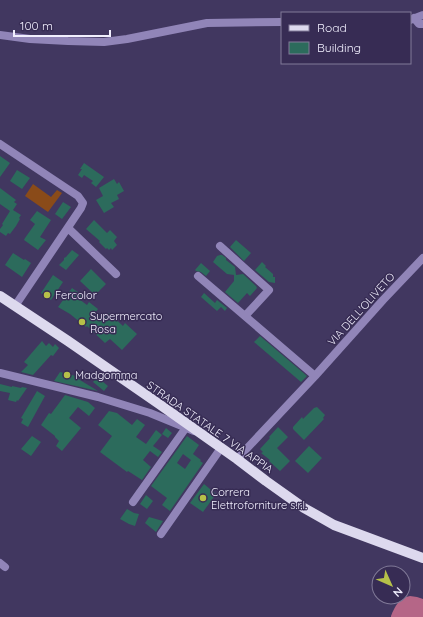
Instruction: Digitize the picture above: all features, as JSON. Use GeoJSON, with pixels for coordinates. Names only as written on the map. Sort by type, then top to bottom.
{"type":"FeatureCollection","features":[{"type":"Feature","properties":{"kind":"main road","name":"STRADA STATALE 7 VIA APPIA"},"geometry":{"type":"LineString","coordinates":[[0,296],[157,403],[304,508],[334,525],[423,558]]}},
{"type":"Feature","properties":{"kind":"street"},"geometry":{"type":"LineString","coordinates":[[412,19],[423,15]]}},
{"type":"Feature","properties":{"kind":"street"},"geometry":{"type":"LineString","coordinates":[[412,19],[419,24],[423,24]]}},
{"type":"Feature","properties":{"kind":"street"},"geometry":{"type":"LineString","coordinates":[[0,35],[30,39],[104,42],[127,40],[207,23],[281,22]]}},
{"type":"Feature","properties":{"kind":"street"},"geometry":{"type":"LineString","coordinates":[[0,144],[78,196],[83,203],[68,228],[15,306]]}},
{"type":"Feature","properties":{"kind":"street"},"geometry":{"type":"LineString","coordinates":[[68,228],[116,274]]}},
{"type":"Feature","properties":{"kind":"street"},"geometry":{"type":"LineString","coordinates":[[220,246],[269,290],[246,316]]}},
{"type":"Feature","properties":{"kind":"street","name":"VIA DELL'OLIVETO"},"geometry":{"type":"LineString","coordinates":[[237,459],[423,258]]}},
{"type":"Feature","properties":{"kind":"street"},"geometry":{"type":"LineString","coordinates":[[198,276],[315,376]]}},
{"type":"Feature","properties":{"kind":"street"},"geometry":{"type":"LineString","coordinates":[[0,373],[98,397],[150,414],[199,433]]}},
{"type":"Feature","properties":{"kind":"street"},"geometry":{"type":"LineString","coordinates":[[150,414],[157,412],[157,403]]}},
{"type":"Feature","properties":{"kind":"street"},"geometry":{"type":"LineString","coordinates":[[133,502],[186,429]]}},
{"type":"Feature","properties":{"kind":"street"},"geometry":{"type":"LineString","coordinates":[[161,534],[221,448]]}},
{"type":"Feature","properties":{"kind":"shaded area"},"geometry":{"type":"Polygon","coordinates":[[[33,184],[51,197],[57,190],[62,193],[48,212],[25,196],[33,184]]]}},
{"type":"Feature","properties":{"kind":"shaded area"},"geometry":{"type":"Polygon","coordinates":[[[411,596],[423,599],[423,617],[391,617],[397,605],[411,605],[411,596]]]}},
{"type":"Feature","properties":{"kind":"building"},"geometry":{"type":"Polygon","coordinates":[[[0,156],[10,163],[0,177],[0,156]]]}},
{"type":"Feature","properties":{"kind":"building"},"geometry":{"type":"Polygon","coordinates":[[[84,163],[104,177],[96,187],[91,183],[93,181],[84,175],[82,178],[78,175],[84,163]]]}},
{"type":"Feature","properties":{"kind":"building"},"geometry":{"type":"Polygon","coordinates":[[[17,170],[30,178],[22,189],[10,181],[17,170]]]}},
{"type":"Feature","properties":{"kind":"building"},"geometry":{"type":"Polygon","coordinates":[[[114,179],[117,184],[119,182],[124,191],[117,195],[119,199],[111,203],[114,207],[104,213],[96,200],[103,196],[99,188],[114,179]]]}},
{"type":"Feature","properties":{"kind":"building"},"geometry":{"type":"Polygon","coordinates":[[[0,188],[16,200],[14,202],[17,204],[13,210],[21,215],[16,226],[10,234],[8,233],[6,236],[0,232],[0,229],[10,211],[0,204],[0,188]]]}},
{"type":"Feature","properties":{"kind":"building"},"geometry":{"type":"Polygon","coordinates":[[[63,202],[71,207],[62,219],[55,214],[63,202]]]}},
{"type":"Feature","properties":{"kind":"building"},"geometry":{"type":"Polygon","coordinates":[[[37,211],[51,220],[40,237],[46,240],[38,250],[24,240],[35,224],[30,220],[37,211]]]}},
{"type":"Feature","properties":{"kind":"building"},"geometry":{"type":"Polygon","coordinates":[[[94,220],[107,233],[110,230],[117,237],[114,241],[117,245],[112,250],[111,248],[109,250],[107,248],[106,249],[99,242],[100,241],[86,229],[94,220]]]}},
{"type":"Feature","properties":{"kind":"building"},"geometry":{"type":"Polygon","coordinates":[[[236,240],[251,253],[244,261],[230,247],[236,240]]]}},
{"type":"Feature","properties":{"kind":"building"},"geometry":{"type":"Polygon","coordinates":[[[72,250],[79,255],[66,270],[59,265],[72,250]]]}},
{"type":"Feature","properties":{"kind":"building"},"geometry":{"type":"Polygon","coordinates":[[[13,253],[31,263],[22,277],[5,265],[13,253]]]}},
{"type":"Feature","properties":{"kind":"building"},"geometry":{"type":"Polygon","coordinates":[[[220,255],[226,258],[226,260],[235,267],[236,275],[243,274],[257,288],[250,296],[247,293],[238,303],[225,292],[234,281],[234,275],[227,274],[213,262],[217,256],[220,255]]]}},
{"type":"Feature","properties":{"kind":"building"},"geometry":{"type":"Polygon","coordinates":[[[262,262],[273,274],[273,277],[275,277],[275,283],[269,282],[255,270],[262,262]]]}},
{"type":"Feature","properties":{"kind":"building"},"geometry":{"type":"Polygon","coordinates":[[[201,263],[210,271],[206,276],[195,270],[201,263]]]}},
{"type":"Feature","properties":{"kind":"building"},"geometry":{"type":"Polygon","coordinates":[[[91,269],[106,284],[95,295],[80,281],[91,269]]]}},
{"type":"Feature","properties":{"kind":"building"},"geometry":{"type":"Polygon","coordinates":[[[53,275],[63,282],[51,300],[41,293],[53,275]]]}},
{"type":"Feature","properties":{"kind":"building"},"geometry":{"type":"Polygon","coordinates":[[[72,288],[82,295],[79,299],[87,305],[89,302],[98,309],[95,313],[104,319],[109,313],[123,326],[125,323],[137,334],[122,350],[110,339],[105,343],[87,326],[86,327],[70,314],[58,307],[72,288]]]}},
{"type":"Feature","properties":{"kind":"building"},"geometry":{"type":"Polygon","coordinates":[[[204,293],[215,303],[217,300],[227,308],[225,311],[221,307],[217,311],[201,297],[204,293]]]}},
{"type":"Feature","properties":{"kind":"building"},"geometry":{"type":"Polygon","coordinates":[[[260,336],[307,376],[301,382],[254,342],[260,336]]]}},
{"type":"Feature","properties":{"kind":"building"},"geometry":{"type":"Polygon","coordinates":[[[42,341],[46,346],[49,343],[53,347],[55,344],[59,348],[53,356],[51,355],[33,375],[21,372],[28,365],[24,362],[42,341]]]}},
{"type":"Feature","properties":{"kind":"building"},"geometry":{"type":"Polygon","coordinates":[[[60,372],[76,376],[75,377],[98,391],[54,381],[60,372]]]}},
{"type":"Feature","properties":{"kind":"building"},"geometry":{"type":"Polygon","coordinates":[[[97,377],[108,386],[104,391],[93,382],[97,377]]]}},
{"type":"Feature","properties":{"kind":"building"},"geometry":{"type":"Polygon","coordinates":[[[0,384],[12,387],[27,388],[16,402],[8,400],[10,393],[0,391],[0,384]]]}},
{"type":"Feature","properties":{"kind":"building"},"geometry":{"type":"Polygon","coordinates":[[[37,391],[45,396],[28,427],[21,423],[23,419],[21,418],[37,391]]]}},
{"type":"Feature","properties":{"kind":"building"},"geometry":{"type":"Polygon","coordinates":[[[65,395],[88,402],[95,408],[89,416],[78,407],[69,418],[81,428],[62,451],[56,446],[59,441],[55,436],[41,425],[49,413],[51,414],[65,395]]]}},
{"type":"Feature","properties":{"kind":"building"},"geometry":{"type":"Polygon","coordinates":[[[317,407],[325,415],[323,418],[324,419],[304,440],[293,429],[293,427],[302,417],[303,419],[317,407]]]}},
{"type":"Feature","properties":{"kind":"building"},"geometry":{"type":"Polygon","coordinates":[[[109,411],[117,413],[132,425],[137,419],[145,425],[136,437],[146,444],[156,430],[162,435],[153,446],[162,452],[158,457],[150,451],[143,460],[151,467],[142,480],[128,471],[127,472],[100,452],[112,436],[98,425],[109,411]]]}},
{"type":"Feature","properties":{"kind":"building"},"geometry":{"type":"Polygon","coordinates":[[[278,427],[288,437],[277,448],[290,461],[280,471],[261,453],[263,452],[260,449],[278,427]]]}},
{"type":"Feature","properties":{"kind":"building"},"geometry":{"type":"Polygon","coordinates":[[[166,428],[172,433],[168,438],[162,434],[166,428]]]}},
{"type":"Feature","properties":{"kind":"building"},"geometry":{"type":"Polygon","coordinates":[[[32,436],[41,442],[31,456],[21,449],[32,436]]]}},
{"type":"Feature","properties":{"kind":"building"},"geometry":{"type":"Polygon","coordinates":[[[187,436],[199,445],[193,454],[203,463],[170,511],[162,505],[167,498],[151,486],[187,436]],[[183,454],[177,463],[185,469],[191,460],[183,454]]]}},
{"type":"Feature","properties":{"kind":"building"},"geometry":{"type":"Polygon","coordinates":[[[309,446],[322,458],[308,473],[295,461],[309,446]]]}},
{"type":"Feature","properties":{"kind":"building","name":"Correra Elettroforniture s.r.l."},"geometry":{"type":"Polygon","coordinates":[[[204,484],[216,494],[203,512],[190,503],[204,484]]]}},
{"type":"Feature","properties":{"kind":"building"},"geometry":{"type":"Polygon","coordinates":[[[146,495],[153,501],[147,509],[140,504],[146,495]]]}},
{"type":"Feature","properties":{"kind":"building"},"geometry":{"type":"Polygon","coordinates":[[[127,509],[139,514],[135,526],[120,519],[127,509]]]}},
{"type":"Feature","properties":{"kind":"building"},"geometry":{"type":"Polygon","coordinates":[[[149,517],[163,521],[156,532],[145,523],[149,517]]]}},
{"type":"Feature","properties":{"kind":"place","name":"Fercolor"},"geometry":{"type":"Point","coordinates":[47,295]}},
{"type":"Feature","properties":{"kind":"place","name":"Supermercato Rosa"},"geometry":{"type":"Point","coordinates":[82,322]}},
{"type":"Feature","properties":{"kind":"place","name":"Madgomma"},"geometry":{"type":"Point","coordinates":[67,375]}},
{"type":"Feature","properties":{"kind":"place","name":"Correra Elettroforniture s.r.l."},"geometry":{"type":"Point","coordinates":[203,498]}}]}
